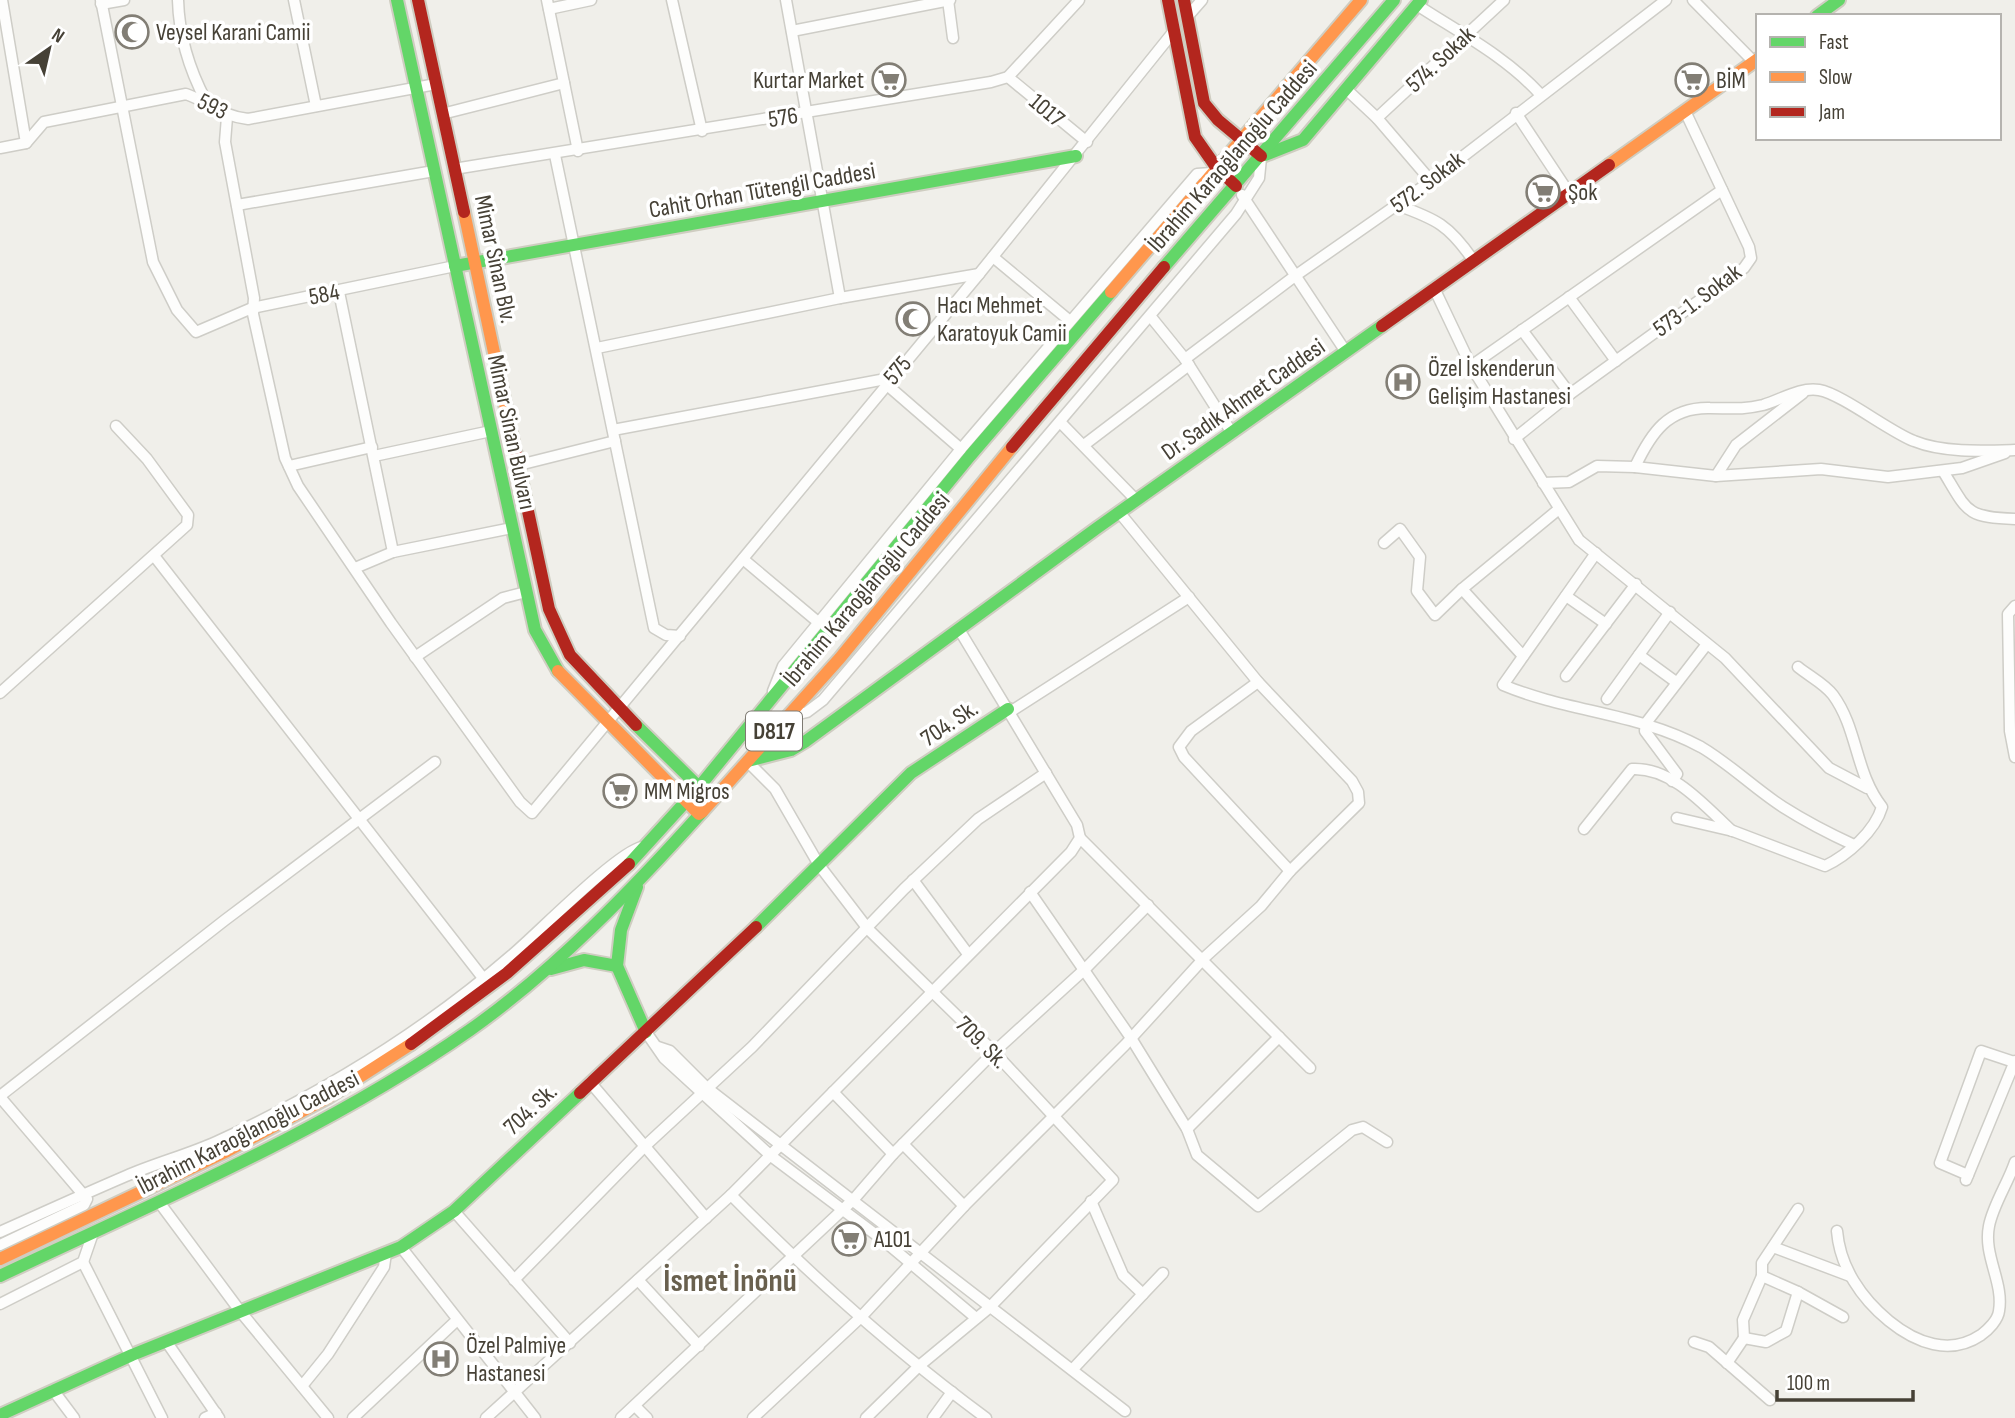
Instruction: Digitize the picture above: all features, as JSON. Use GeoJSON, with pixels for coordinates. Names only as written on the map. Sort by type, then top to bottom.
{"type":"FeatureCollection","features":[{"type":"Feature","properties":{"kind":"main road","name":"Mimar Sinan Bulvarı"},"geometry":{"type":"LineString","coordinates":[[397,0],[535,630],[549,660],[607,724],[699,814]]}},
{"type":"Feature","properties":{"kind":"main road","name":"Mimar Sinan Blv."},"geometry":{"type":"LineString","coordinates":[[418,0],[549,609],[559,636],[570,655],[620,709],[712,799]]}},
{"type":"Feature","properties":{"kind":"main road"},"geometry":{"type":"LineString","coordinates":[[1168,0],[1192,127],[1214,170],[1236,186]]}},
{"type":"Feature","properties":{"kind":"main road"},"geometry":{"type":"LineString","coordinates":[[1184,0],[1204,103],[1218,120],[1261,156],[1303,140],[1419,2]]}},
{"type":"Feature","properties":{"kind":"main road","name":"İbrahim Karaoğlanoğlu Caddesi"},"geometry":{"type":"LineString","coordinates":[[0,1259],[227,1151],[327,1098],[419,1038],[507,973],[596,897],[649,845],[687,802],[971,456],[1081,330],[1241,137],[1361,0]]}},
{"type":"Feature","properties":{"kind":"main road","name":"İbrahim Karaoğlanoğlu Caddesi"},"geometry":{"type":"LineString","coordinates":[[0,1278],[310,1130],[388,1084],[472,1028],[541,972],[640,879],[849,648],[1049,401],[1394,0]]}},
{"type":"Feature","properties":{"kind":"main road"},"geometry":{"type":"LineString","coordinates":[[1820,14],[1839,0]]}},
{"type":"Feature","properties":{"kind":"main road","name":"Dr. Sadık Ahmet Caddesi"},"geometry":{"type":"LineString","coordinates":[[747,761],[774,756],[799,746],[960,631],[1119,512],[1756,61]]}},
{"type":"Feature","properties":{"kind":"main road","name":"Cahit Orhan Tütengil Caddesi"},"geometry":{"type":"LineString","coordinates":[[455,267],[1076,156]]}},
{"type":"Feature","properties":{"kind":"main road","name":"704. Sk."},"geometry":{"type":"LineString","coordinates":[[0,1415],[132,1355],[401,1247],[454,1211],[646,1032],[911,773],[1009,711]]}},
{"type":"Feature","properties":{"kind":"main road"},"geometry":{"type":"LineString","coordinates":[[640,879],[621,930],[617,966],[646,1032]]}},
{"type":"Feature","properties":{"kind":"main road"},"geometry":{"type":"LineString","coordinates":[[541,972],[584,960],[617,966]]}},
{"type":"Feature","properties":{"kind":"street"},"geometry":{"type":"LineString","coordinates":[[0,148],[26,143],[2,0]]}},
{"type":"Feature","properties":{"kind":"street"},"geometry":{"type":"LineString","coordinates":[[121,108],[101,2],[124,0]]}},
{"type":"Feature","properties":{"kind":"street"},"geometry":{"type":"LineString","coordinates":[[178,0],[179,24],[191,74],[206,101]]}},
{"type":"Feature","properties":{"kind":"street"},"geometry":{"type":"LineString","coordinates":[[294,0],[316,106]]}},
{"type":"Feature","properties":{"kind":"street"},"geometry":{"type":"LineString","coordinates":[[578,151],[548,5],[591,0]]}},
{"type":"Feature","properties":{"kind":"street"},"geometry":{"type":"LineString","coordinates":[[672,0],[702,131]]}},
{"type":"Feature","properties":{"kind":"street"},"geometry":{"type":"LineString","coordinates":[[786,0],[839,298]]}},
{"type":"Feature","properties":{"kind":"street"},"geometry":{"type":"LineString","coordinates":[[792,31],[949,0],[953,38]]}},
{"type":"Feature","properties":{"kind":"street"},"geometry":{"type":"LineString","coordinates":[[1188,16],[1202,0]]}},
{"type":"Feature","properties":{"kind":"street","name":"574. Sokak"},"geometry":{"type":"LineString","coordinates":[[1377,118],[1504,0]]}},
{"type":"Feature","properties":{"kind":"street","name":"572. Sokak"},"geometry":{"type":"LineString","coordinates":[[1084,445],[1295,276],[1431,181],[1540,94],[1665,0]]}},
{"type":"Feature","properties":{"kind":"street"},"geometry":{"type":"LineString","coordinates":[[1693,0],[1756,61]]}},
{"type":"Feature","properties":{"kind":"street"},"geometry":{"type":"LineString","coordinates":[[1007,77],[1074,1]]}},
{"type":"Feature","properties":{"kind":"street"},"geometry":{"type":"LineString","coordinates":[[1419,2],[1464,36],[1517,69],[1540,94]]}},
{"type":"Feature","properties":{"kind":"street","name":"575"},"geometry":{"type":"LineString","coordinates":[[415,657],[531,813],[993,257],[1174,31]]}},
{"type":"Feature","properties":{"kind":"street","name":"576"},"geometry":{"type":"LineString","coordinates":[[454,169],[806,114],[1007,77]]}},
{"type":"Feature","properties":{"kind":"street","name":"1017"},"geometry":{"type":"LineString","coordinates":[[1007,77],[1087,142]]}},
{"type":"Feature","properties":{"kind":"street"},"geometry":{"type":"LineString","coordinates":[[442,114],[565,83]]}},
{"type":"Feature","properties":{"kind":"street","name":"593"},"geometry":{"type":"LineString","coordinates":[[26,143],[44,122],[186,94],[206,101],[227,117],[248,119],[436,84]]}},
{"type":"Feature","properties":{"kind":"street"},"geometry":{"type":"LineString","coordinates":[[1346,89],[1377,118],[1431,181]]}},
{"type":"Feature","properties":{"kind":"street","name":"584"},"geometry":{"type":"LineString","coordinates":[[121,108],[153,262],[177,310],[196,332],[253,308],[455,267]]}},
{"type":"Feature","properties":{"kind":"street","name":"573-1. Sokak"},"geometry":{"type":"LineString","coordinates":[[1514,439],[1570,394],[1744,268],[1751,258],[1749,247],[1685,111]]}},
{"type":"Feature","properties":{"kind":"street"},"geometry":{"type":"LineString","coordinates":[[1516,113],[1569,193]]}},
{"type":"Feature","properties":{"kind":"street"},"geometry":{"type":"LineString","coordinates":[[227,117],[225,142],[253,308],[289,466],[298,486],[415,657],[503,598],[526,592]]}},
{"type":"Feature","properties":{"kind":"street"},"geometry":{"type":"LineString","coordinates":[[555,155],[654,628],[666,635],[680,636]]}},
{"type":"Feature","properties":{"kind":"street"},"geometry":{"type":"LineString","coordinates":[[787,716],[807,712],[823,700],[1151,317],[1246,201],[1259,178],[1261,156]]}},
{"type":"Feature","properties":{"kind":"street"},"geometry":{"type":"LineString","coordinates":[[772,698],[779,672],[961,449],[1197,174],[1214,170]]}},
{"type":"Feature","properties":{"kind":"street"},"geometry":{"type":"LineString","coordinates":[[237,205],[434,171]]}},
{"type":"Feature","properties":{"kind":"street"},"geometry":{"type":"LineString","coordinates":[[1236,186],[1346,352]]}},
{"type":"Feature","properties":{"kind":"street"},"geometry":{"type":"LineString","coordinates":[[1471,366],[1722,190]]}},
{"type":"Feature","properties":{"kind":"street"},"geometry":{"type":"LineString","coordinates":[[1397,205],[1442,222],[1455,234],[1473,260]]}},
{"type":"Feature","properties":{"kind":"street"},"geometry":{"type":"LineString","coordinates":[[993,257],[1070,321]]}},
{"type":"Feature","properties":{"kind":"street"},"geometry":{"type":"LineString","coordinates":[[597,348],[839,298],[979,274]]}},
{"type":"Feature","properties":{"kind":"street"},"geometry":{"type":"LineString","coordinates":[[1434,288],[1471,366],[1579,540],[1670,612],[1754,686],[1829,768],[1867,788]]}},
{"type":"Feature","properties":{"kind":"street"},"geometry":{"type":"LineString","coordinates":[[339,292],[393,552]]}},
{"type":"Feature","properties":{"kind":"street"},"geometry":{"type":"LineString","coordinates":[[1569,297],[1616,361]]}},
{"type":"Feature","properties":{"kind":"street"},"geometry":{"type":"LineString","coordinates":[[1151,317],[1187,362],[1232,433]]}},
{"type":"Feature","properties":{"kind":"street"},"geometry":{"type":"LineString","coordinates":[[1522,330],[1570,394]]}},
{"type":"Feature","properties":{"kind":"street"},"geometry":{"type":"LineString","coordinates":[[613,430],[888,381],[961,449]]}},
{"type":"Feature","properties":{"kind":"street"},"geometry":{"type":"LineString","coordinates":[[1716,476],[1736,445],[1806,390]]}},
{"type":"Feature","properties":{"kind":"street"},"geometry":{"type":"LineString","coordinates":[[1635,467],[1657,428],[1680,414],[1709,408],[1729,411],[1806,390],[1821,390],[1912,441],[1936,447],[2015,450]]}},
{"type":"Feature","properties":{"kind":"street"},"geometry":{"type":"LineString","coordinates":[[1061,423],[1136,500]]}},
{"type":"Feature","properties":{"kind":"street"},"geometry":{"type":"LineString","coordinates":[[0,693],[155,557],[187,525],[188,515],[147,459],[116,426]]}},
{"type":"Feature","properties":{"kind":"street"},"geometry":{"type":"LineString","coordinates":[[289,466],[491,431]]}},
{"type":"Feature","properties":{"kind":"street"},"geometry":{"type":"LineString","coordinates":[[519,465],[615,442]]}},
{"type":"Feature","properties":{"kind":"street"},"geometry":{"type":"LineString","coordinates":[[1543,483],[1569,482],[1597,466],[1635,467],[1716,476],[1821,469],[1888,477],[1962,468],[2015,450]]}},
{"type":"Feature","properties":{"kind":"street"},"geometry":{"type":"LineString","coordinates":[[1943,471],[1966,509],[1975,515],[2015,519]]}},
{"type":"Feature","properties":{"kind":"street"},"geometry":{"type":"LineString","coordinates":[[1384,543],[1401,529],[1420,557],[1417,591],[1435,615],[1462,589],[1559,509]]}},
{"type":"Feature","properties":{"kind":"street"},"geometry":{"type":"LineString","coordinates":[[753,1418],[862,1316],[964,1206],[1131,1038],[1200,962],[1261,906],[1290,871],[1359,803],[1358,792],[1352,781],[1258,682],[1119,512]]}},
{"type":"Feature","properties":{"kind":"street"},"geometry":{"type":"LineString","coordinates":[[355,569],[393,552],[512,528]]}},
{"type":"Feature","properties":{"kind":"street"},"geometry":{"type":"LineString","coordinates":[[1596,553],[1503,685],[1536,699],[1558,701],[1646,723],[1702,748],[1785,809],[1854,845]]}},
{"type":"Feature","properties":{"kind":"street"},"geometry":{"type":"LineString","coordinates":[[155,557],[483,978]]}},
{"type":"Feature","properties":{"kind":"street"},"geometry":{"type":"LineString","coordinates":[[743,559],[818,622]]}},
{"type":"Feature","properties":{"kind":"street"},"geometry":{"type":"LineString","coordinates":[[1566,676],[1636,584]]}},
{"type":"Feature","properties":{"kind":"street"},"geometry":{"type":"LineString","coordinates":[[1462,589],[1523,656]]}},
{"type":"Feature","properties":{"kind":"street"},"geometry":{"type":"LineString","coordinates":[[1566,596],[1606,624]]}},
{"type":"Feature","properties":{"kind":"street"},"geometry":{"type":"LineString","coordinates":[[1009,711],[1189,597]]}},
{"type":"Feature","properties":{"kind":"street"},"geometry":{"type":"LineString","coordinates":[[2015,606],[2008,614],[2010,731],[2015,757]]}},
{"type":"Feature","properties":{"kind":"street"},"geometry":{"type":"LineString","coordinates":[[1607,699],[1670,612]]}},
{"type":"Feature","properties":{"kind":"street"},"geometry":{"type":"LineString","coordinates":[[960,631],[1077,825],[1080,838],[1148,905],[1200,962],[1310,1068]]}},
{"type":"Feature","properties":{"kind":"street"},"geometry":{"type":"LineString","coordinates":[[1672,781],[1676,774],[1645,731],[1646,723],[1707,644]]}},
{"type":"Feature","properties":{"kind":"street"},"geometry":{"type":"LineString","coordinates":[[1639,655],[1676,682]]}},
{"type":"Feature","properties":{"kind":"street"},"geometry":{"type":"LineString","coordinates":[[1677,818],[1732,831],[1825,866],[1841,858],[1878,820],[1882,807],[1867,788],[1843,712],[1831,693],[1798,667]]}},
{"type":"Feature","properties":{"kind":"street"},"geometry":{"type":"LineString","coordinates":[[1258,682],[1191,732],[1179,747],[1184,757],[1290,871]]}},
{"type":"Feature","properties":{"kind":"street","name":"709. Sk."},"geometry":{"type":"LineString","coordinates":[[747,761],[775,789],[819,865],[868,929],[994,1052],[1113,1180],[989,1308],[919,1366],[866,1418]]}},
{"type":"Feature","properties":{"kind":"street"},"geometry":{"type":"LineString","coordinates":[[0,1245],[87,1202],[85,1195],[0,1096],[358,818],[435,762]]}},
{"type":"Feature","properties":{"kind":"street"},"geometry":{"type":"LineString","coordinates":[[1584,829],[1632,769],[1650,768],[1689,791],[1732,831]]}},
{"type":"Feature","properties":{"kind":"street"},"geometry":{"type":"LineString","coordinates":[[514,1280],[644,1147],[705,1091],[868,929],[913,880],[978,819],[1046,773]]}},
{"type":"Feature","properties":{"kind":"street"},"geometry":{"type":"LineString","coordinates":[[486,1418],[706,1219],[771,1156],[931,990],[1071,852],[1080,838]]}},
{"type":"Feature","properties":{"kind":"street"},"geometry":{"type":"LineString","coordinates":[[0,1232],[214,1143],[279,1112],[383,1050],[483,978],[626,854],[633,849],[649,845]]}},
{"type":"Feature","properties":{"kind":"street"},"geometry":{"type":"LineString","coordinates":[[913,880],[968,954]]}},
{"type":"Feature","properties":{"kind":"street"},"geometry":{"type":"LineString","coordinates":[[1030,892],[1131,1038],[1187,1129],[1197,1155],[1258,1206],[1352,1130],[1363,1127],[1387,1142]]}},
{"type":"Feature","properties":{"kind":"street"},"geometry":{"type":"LineString","coordinates":[[621,1418],[843,1210],[893,1154],[994,1052],[1085,969],[1148,905]]}},
{"type":"Feature","properties":{"kind":"street"},"geometry":{"type":"LineString","coordinates":[[646,1032],[664,1058],[705,1091],[854,1199],[989,1308],[1073,1368],[1125,1410]]}},
{"type":"Feature","properties":{"kind":"street"},"geometry":{"type":"LineString","coordinates":[[1187,1129],[1279,1037]]}},
{"type":"Feature","properties":{"kind":"street"},"geometry":{"type":"LineString","coordinates":[[1980,1051],[2014,1062],[1967,1178],[1940,1163],[1980,1051]]}},
{"type":"Feature","properties":{"kind":"street"},"geometry":{"type":"LineString","coordinates":[[590,1082],[706,1219]]}},
{"type":"Feature","properties":{"kind":"street"},"geometry":{"type":"LineString","coordinates":[[705,1091],[771,1156],[843,1210],[976,1318]]}},
{"type":"Feature","properties":{"kind":"street"},"geometry":{"type":"LineString","coordinates":[[833,1092],[893,1154]]}},
{"type":"Feature","properties":{"kind":"street"},"geometry":{"type":"LineString","coordinates":[[903,1144],[964,1206]]}},
{"type":"Feature","properties":{"kind":"street"},"geometry":{"type":"LineString","coordinates":[[1837,1231],[1838,1245],[1850,1276],[1872,1307],[1913,1336],[1937,1347],[1966,1345],[1988,1330],[1999,1313],[1998,1287],[1989,1256],[1989,1227],[2015,1162]]}},
{"type":"Feature","properties":{"kind":"street"},"geometry":{"type":"LineString","coordinates":[[731,1195],[793,1258],[919,1366],[986,1418]]}},
{"type":"Feature","properties":{"kind":"street"},"geometry":{"type":"LineString","coordinates":[[1091,1201],[1123,1275],[1143,1294]]}},
{"type":"Feature","properties":{"kind":"street"},"geometry":{"type":"LineString","coordinates":[[159,1202],[240,1311],[328,1418]]}},
{"type":"Feature","properties":{"kind":"street"},"geometry":{"type":"LineString","coordinates":[[1727,1363],[1744,1338],[1743,1320],[1762,1276],[1762,1263],[1798,1209]]}},
{"type":"Feature","properties":{"kind":"street"},"geometry":{"type":"LineString","coordinates":[[454,1211],[570,1343]]}},
{"type":"Feature","properties":{"kind":"street"},"geometry":{"type":"LineString","coordinates":[[0,1304],[83,1262],[93,1232]]}},
{"type":"Feature","properties":{"kind":"street"},"geometry":{"type":"LineString","coordinates":[[401,1247],[456,1321],[535,1418]]}},
{"type":"Feature","properties":{"kind":"street"},"geometry":{"type":"LineString","coordinates":[[1773,1247],[1850,1276]]}},
{"type":"Feature","properties":{"kind":"street"},"geometry":{"type":"LineString","coordinates":[[302,1386],[322,1364],[384,1267],[386,1253]]}},
{"type":"Feature","properties":{"kind":"street"},"geometry":{"type":"LineString","coordinates":[[83,1262],[162,1418]]}},
{"type":"Feature","properties":{"kind":"street"},"geometry":{"type":"LineString","coordinates":[[1073,1368],[1163,1273]]}},
{"type":"Feature","properties":{"kind":"street"},"geometry":{"type":"LineString","coordinates":[[1762,1276],[1843,1317]]}},
{"type":"Feature","properties":{"kind":"street"},"geometry":{"type":"LineString","coordinates":[[638,1280],[699,1346]]}},
{"type":"Feature","properties":{"kind":"street"},"geometry":{"type":"LineString","coordinates":[[1744,1338],[1766,1342],[1787,1331],[1798,1292]]}},
{"type":"Feature","properties":{"kind":"street"},"geometry":{"type":"LineString","coordinates":[[353,1418],[456,1321]]}},
{"type":"Feature","properties":{"kind":"street"},"geometry":{"type":"LineString","coordinates":[[166,1341],[218,1416],[205,1418]]}},
{"type":"Feature","properties":{"kind":"street"},"geometry":{"type":"LineString","coordinates":[[1694,1342],[1709,1347],[1770,1400]]}},
{"type":"Feature","properties":{"kind":"street"},"geometry":{"type":"LineString","coordinates":[[53,1390],[74,1418]]}},
{"type":"Feature","properties":{"kind":"street"},"geometry":{"type":"LineString","coordinates":[[933,1418],[952,1392]]}},
{"type":"Feature","properties":{"kind":"street"},"geometry":{"type":"LineString","coordinates":[[635,1406],[647,1418]]}},
{"type":"Feature","properties":{"kind":"traffic: fast"},"geometry":{"type":"LineString","coordinates":[[397,0],[535,630],[558,671]]}},
{"type":"Feature","properties":{"kind":"traffic: fast"},"geometry":{"type":"LineString","coordinates":[[1164,267],[1394,0]]}},
{"type":"Feature","properties":{"kind":"traffic: fast"},"geometry":{"type":"LineString","coordinates":[[1265,155],[1303,140],[1421,0]]}},
{"type":"Feature","properties":{"kind":"traffic: fast"},"geometry":{"type":"LineString","coordinates":[[1820,14],[1839,0]]}},
{"type":"Feature","properties":{"kind":"traffic: fast"},"geometry":{"type":"LineString","coordinates":[[455,266],[1076,156]]}},
{"type":"Feature","properties":{"kind":"traffic: fast"},"geometry":{"type":"LineString","coordinates":[[629,864],[699,787],[970,456],[1111,292]]}},
{"type":"Feature","properties":{"kind":"traffic: fast"},"geometry":{"type":"LineString","coordinates":[[748,761],[791,750],[806,741],[1097,528],[1382,326]]}},
{"type":"Feature","properties":{"kind":"traffic: fast"},"geometry":{"type":"LineString","coordinates":[[756,927],[911,773],[1008,709]]}},
{"type":"Feature","properties":{"kind":"traffic: fast"},"geometry":{"type":"LineString","coordinates":[[636,725],[704,792]]}},
{"type":"Feature","properties":{"kind":"traffic: fast"},"geometry":{"type":"LineString","coordinates":[[0,1276],[181,1192],[299,1133],[414,1067],[470,1030],[532,982],[592,928],[702,812]]}},
{"type":"Feature","properties":{"kind":"traffic: fast"},"geometry":{"type":"LineString","coordinates":[[551,969],[584,960],[617,966],[621,930],[637,887]]}},
{"type":"Feature","properties":{"kind":"traffic: fast"},"geometry":{"type":"LineString","coordinates":[[617,966],[646,1032]]}},
{"type":"Feature","properties":{"kind":"traffic: fast"},"geometry":{"type":"LineString","coordinates":[[0,1415],[132,1355],[401,1247],[454,1211],[580,1093]]}},
{"type":"Feature","properties":{"kind":"traffic: slow"},"geometry":{"type":"LineString","coordinates":[[1111,292],[1361,0]]}},
{"type":"Feature","properties":{"kind":"traffic: slow"},"geometry":{"type":"LineString","coordinates":[[1609,165],[1756,60]]}},
{"type":"Feature","properties":{"kind":"traffic: slow"},"geometry":{"type":"LineString","coordinates":[[464,212],[508,418]]}},
{"type":"Feature","properties":{"kind":"traffic: slow"},"geometry":{"type":"LineString","coordinates":[[702,812],[840,658],[1012,447]]}},
{"type":"Feature","properties":{"kind":"traffic: slow"},"geometry":{"type":"LineString","coordinates":[[558,671],[699,814]]}},
{"type":"Feature","properties":{"kind":"traffic: slow"},"geometry":{"type":"LineString","coordinates":[[0,1259],[227,1151],[327,1098],[411,1044]]}},
{"type":"Feature","properties":{"kind":"traffic: jam"},"geometry":{"type":"LineString","coordinates":[[418,0],[464,212]]}},
{"type":"Feature","properties":{"kind":"traffic: jam"},"geometry":{"type":"LineString","coordinates":[[1168,0],[1195,137],[1216,167],[1236,186]]}},
{"type":"Feature","properties":{"kind":"traffic: jam"},"geometry":{"type":"LineString","coordinates":[[1184,0],[1204,103],[1218,120],[1261,156]]}},
{"type":"Feature","properties":{"kind":"traffic: jam"},"geometry":{"type":"LineString","coordinates":[[1382,326],[1609,165]]}},
{"type":"Feature","properties":{"kind":"traffic: jam"},"geometry":{"type":"LineString","coordinates":[[1012,447],[1164,267]]}},
{"type":"Feature","properties":{"kind":"traffic: jam"},"geometry":{"type":"LineString","coordinates":[[508,418],[549,609],[570,655],[636,725]]}},
{"type":"Feature","properties":{"kind":"traffic: jam"},"geometry":{"type":"LineString","coordinates":[[411,1044],[507,973],[629,864]]}},
{"type":"Feature","properties":{"kind":"traffic: jam"},"geometry":{"type":"LineString","coordinates":[[580,1093],[756,927]]}},
{"type":"Feature","properties":{"kind":"place","name":"Veysel Karani Camii"},"geometry":{"type":"Point","coordinates":[132,32]}},
{"type":"Feature","properties":{"kind":"place","name":"Kurtar Market"},"geometry":{"type":"Point","coordinates":[889,80]}},
{"type":"Feature","properties":{"kind":"place","name":"BİM"},"geometry":{"type":"Point","coordinates":[1692,80]}},
{"type":"Feature","properties":{"kind":"place","name":"Şok"},"geometry":{"type":"Point","coordinates":[1543,192]}},
{"type":"Feature","properties":{"kind":"place","name":"Hacı Mehmet Karatoyuk Camii"},"geometry":{"type":"Point","coordinates":[913,319]}},
{"type":"Feature","properties":{"kind":"place","name":"Özel İskenderun Gelişim Hastanesi"},"geometry":{"type":"Point","coordinates":[1403,382]}},
{"type":"Feature","properties":{"kind":"place","name":"MM Migros"},"geometry":{"type":"Point","coordinates":[620,791]}},
{"type":"Feature","properties":{"kind":"place","name":"A101"},"geometry":{"type":"Point","coordinates":[849,1239]}},
{"type":"Feature","properties":{"kind":"place","name":"Özel Palmiye Hastanesi"},"geometry":{"type":"Point","coordinates":[441,1359]}},
{"type":"Feature","properties":{"kind":"district","name":"İsmet İnönü"},"geometry":{"type":"Point","coordinates":[730,1280]}}]}
